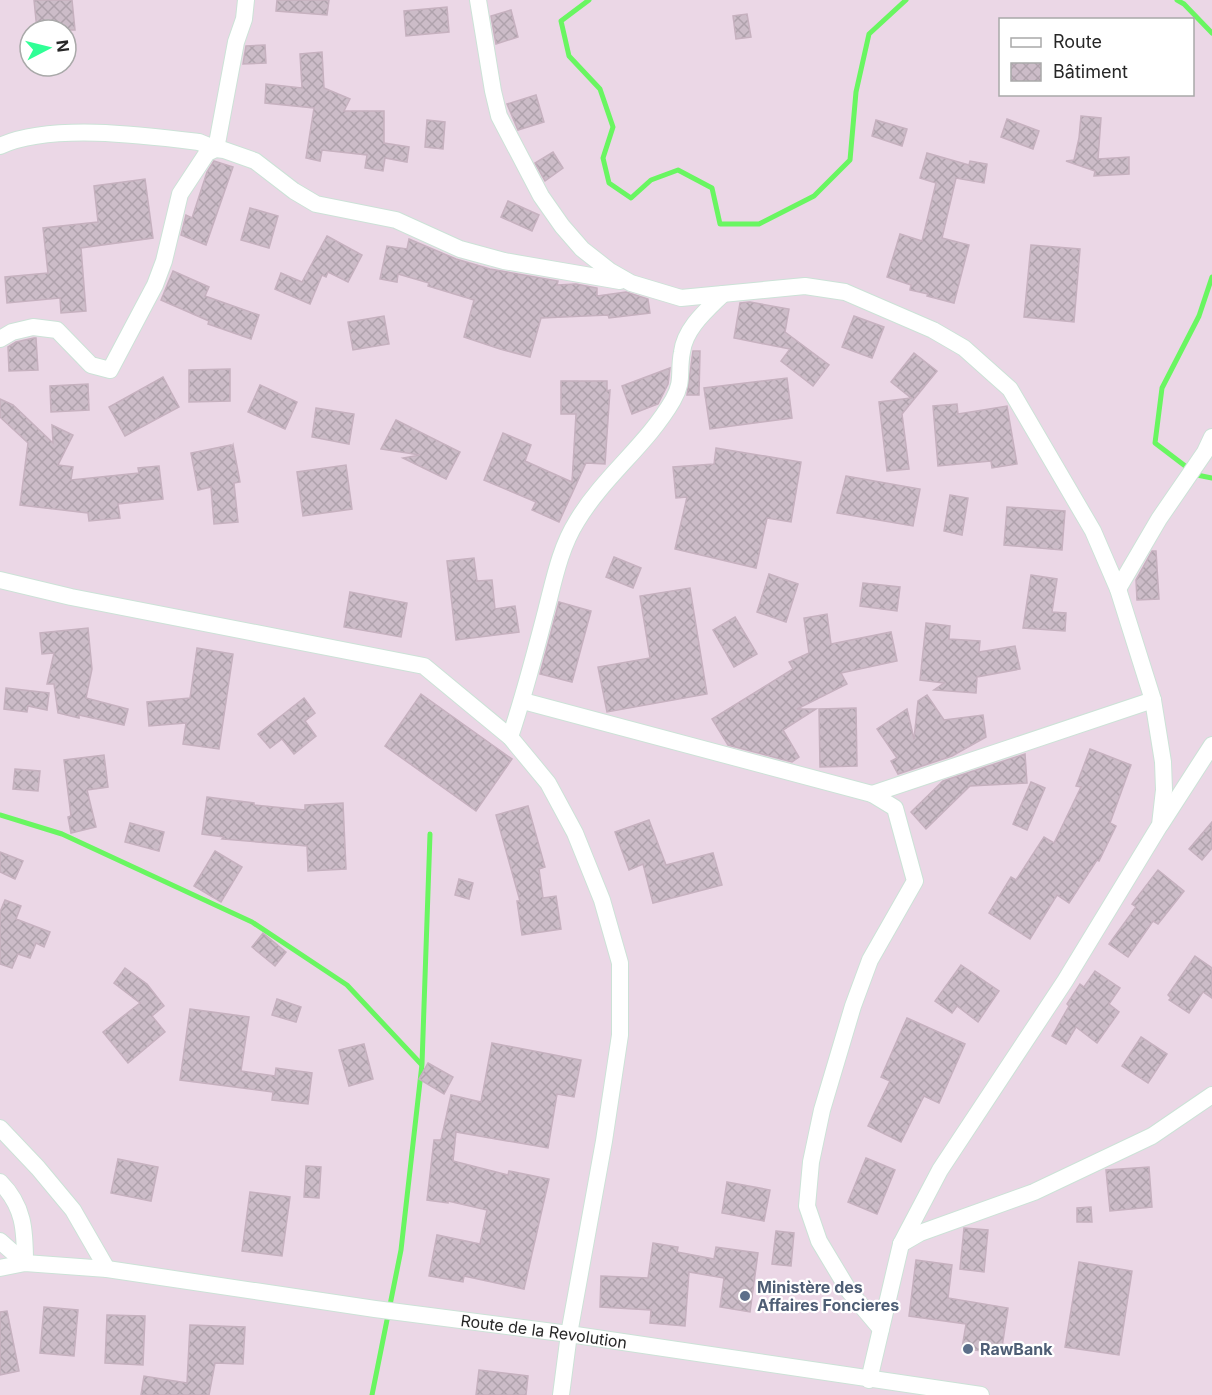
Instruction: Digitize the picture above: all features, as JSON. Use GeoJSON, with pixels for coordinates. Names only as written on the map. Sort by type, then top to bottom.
{"type":"FeatureCollection","features":[{"type":"Feature","properties":{"kind":"street"},"geometry":{"type":"LineString","coordinates":[[216,149],[246,0]]}},
{"type":"Feature","properties":{"kind":"street"},"geometry":{"type":"LineString","coordinates":[[478,0],[499,116],[537,187],[562,226],[582,249],[610,271],[631,282]]}},
{"type":"Feature","properties":{"kind":"street"},"geometry":{"type":"LineString","coordinates":[[0,147],[11,141],[73,132],[199,142],[255,161],[294,191],[316,204],[396,220],[460,249],[504,261],[631,282],[681,298],[806,286],[845,292],[933,330],[964,348],[1010,389],[1093,531],[1118,589],[1153,700],[1163,762],[1164,790],[1160,825]]}},
{"type":"Feature","properties":{"kind":"street"},"geometry":{"type":"LineString","coordinates":[[0,339],[12,332],[33,327],[57,330],[91,365],[110,370],[155,285],[165,261],[172,221],[180,194],[207,153],[216,149]]}},
{"type":"Feature","properties":{"kind":"street"},"geometry":{"type":"LineString","coordinates":[[510,737],[523,700],[560,558],[576,522],[617,468],[660,423],[680,388],[682,350],[695,322],[723,294]]}},
{"type":"Feature","properties":{"kind":"street"},"geometry":{"type":"LineString","coordinates":[[1118,589],[1159,519],[1205,452],[1212,436]]}},
{"type":"Feature","properties":{"kind":"street"},"geometry":{"type":"LineString","coordinates":[[0,580],[82,599],[424,666],[510,737],[548,783],[575,833],[602,900],[620,963],[620,1035],[604,1141],[569,1334],[561,1395]]}},
{"type":"Feature","properties":{"kind":"street"},"geometry":{"type":"LineString","coordinates":[[523,700],[872,794],[895,808],[915,881],[870,960],[853,1006],[822,1110],[811,1162],[807,1206],[819,1241],[849,1291],[881,1329]]}},
{"type":"Feature","properties":{"kind":"street"},"geometry":{"type":"LineString","coordinates":[[872,794],[1153,700]]}},
{"type":"Feature","properties":{"kind":"street"},"geometry":{"type":"LineString","coordinates":[[869,1380],[901,1244],[940,1170],[1065,981],[1160,825],[1212,745]]}},
{"type":"Feature","properties":{"kind":"street"},"geometry":{"type":"LineString","coordinates":[[901,1244],[920,1233],[1034,1192],[1152,1136],[1212,1095]]}},
{"type":"Feature","properties":{"kind":"street"},"geometry":{"type":"LineString","coordinates":[[0,1128],[73,1210],[107,1269]]}},
{"type":"Feature","properties":{"kind":"street"},"geometry":{"type":"LineString","coordinates":[[0,1182],[12,1194],[24,1226],[25,1263]]}},
{"type":"Feature","properties":{"kind":"street"},"geometry":{"type":"LineString","coordinates":[[0,1241],[25,1263]]}},
{"type":"Feature","properties":{"kind":"street","name":"Route de la Revolution"},"geometry":{"type":"LineString","coordinates":[[0,1268],[25,1263],[107,1269],[981,1395]]}},
{"type":"Feature","properties":{"kind":"building"},"geometry":{"type":"Polygon","coordinates":[[[34,0],[72,0],[74,18],[36,18],[34,0]]]}},
{"type":"Feature","properties":{"kind":"building"},"geometry":{"type":"Polygon","coordinates":[[[277,0],[329,0],[327,15],[276,11],[277,0]]]}},
{"type":"Feature","properties":{"kind":"building"},"geometry":{"type":"Polygon","coordinates":[[[447,7],[449,32],[406,36],[404,11],[447,7]]]}},
{"type":"Feature","properties":{"kind":"building"},"geometry":{"type":"Polygon","coordinates":[[[511,10],[518,37],[496,44],[491,16],[511,10]]]}},
{"type":"Feature","properties":{"kind":"building"},"geometry":{"type":"Polygon","coordinates":[[[747,14],[751,37],[736,39],[733,16],[747,14]]]}},
{"type":"Feature","properties":{"kind":"building"},"geometry":{"type":"Polygon","coordinates":[[[265,45],[266,63],[243,64],[246,46],[265,45]]]}},
{"type":"Feature","properties":{"kind":"building"},"geometry":{"type":"Polygon","coordinates":[[[322,52],[324,88],[350,99],[344,111],[384,111],[384,143],[409,147],[407,162],[385,158],[383,171],[365,168],[367,155],[322,150],[320,161],[306,158],[314,108],[265,103],[266,84],[302,88],[300,54],[322,52]]]}},
{"type":"Feature","properties":{"kind":"building"},"geometry":{"type":"Polygon","coordinates":[[[536,95],[544,122],[518,130],[507,104],[536,95]]]}},
{"type":"Feature","properties":{"kind":"building"},"geometry":{"type":"Polygon","coordinates":[[[1081,116],[1101,118],[1098,159],[1129,157],[1129,174],[1094,176],[1095,171],[1066,161],[1074,160],[1081,116]]]}},
{"type":"Feature","properties":{"kind":"building"},"geometry":{"type":"Polygon","coordinates":[[[1007,119],[1039,131],[1033,149],[1001,137],[1007,119]]]}},
{"type":"Feature","properties":{"kind":"building"},"geometry":{"type":"Polygon","coordinates":[[[427,120],[445,122],[443,149],[425,147],[427,120]]]}},
{"type":"Feature","properties":{"kind":"building"},"geometry":{"type":"Polygon","coordinates":[[[876,120],[907,129],[902,146],[872,136],[876,120]]]}},
{"type":"Feature","properties":{"kind":"building"},"geometry":{"type":"Polygon","coordinates":[[[553,152],[563,168],[545,181],[535,163],[553,152]]]}},
{"type":"Feature","properties":{"kind":"building"},"geometry":{"type":"Polygon","coordinates":[[[927,153],[969,165],[970,161],[987,164],[984,183],[956,178],[942,238],[969,245],[954,303],[910,290],[911,285],[887,277],[900,234],[922,241],[936,183],[920,178],[927,153]]]}},
{"type":"Feature","properties":{"kind":"building"},"geometry":{"type":"Polygon","coordinates":[[[214,161],[233,167],[206,245],[181,235],[186,215],[192,218],[207,172],[214,161]]]}},
{"type":"Feature","properties":{"kind":"building"},"geometry":{"type":"Polygon","coordinates":[[[145,179],[153,238],[81,248],[86,311],[61,313],[60,298],[7,303],[5,277],[48,273],[43,228],[98,222],[94,186],[145,179]]]}},
{"type":"Feature","properties":{"kind":"building"},"geometry":{"type":"Polygon","coordinates":[[[508,201],[539,215],[532,231],[501,217],[508,201]]]}},
{"type":"Feature","properties":{"kind":"building"},"geometry":{"type":"Polygon","coordinates":[[[250,208],[278,216],[269,248],[241,240],[250,208]]]}},
{"type":"Feature","properties":{"kind":"building"},"geometry":{"type":"Polygon","coordinates":[[[327,236],[362,255],[348,282],[328,272],[326,277],[322,275],[310,304],[275,289],[281,273],[302,282],[327,236]]]}},
{"type":"Feature","properties":{"kind":"building"},"geometry":{"type":"Polygon","coordinates":[[[409,239],[456,259],[490,269],[558,281],[557,285],[576,284],[597,288],[597,296],[626,292],[648,299],[650,313],[609,318],[608,315],[541,318],[530,357],[500,349],[464,337],[474,300],[398,274],[397,282],[380,279],[387,246],[407,249],[409,239]]]}},
{"type":"Feature","properties":{"kind":"building"},"geometry":{"type":"Polygon","coordinates":[[[1031,245],[1080,249],[1074,322],[1024,317],[1031,245]]]}},
{"type":"Feature","properties":{"kind":"building"},"geometry":{"type":"Polygon","coordinates":[[[173,271],[209,287],[205,296],[259,315],[251,339],[208,324],[209,321],[161,300],[173,271]]]}},
{"type":"Feature","properties":{"kind":"building"},"geometry":{"type":"Polygon","coordinates":[[[750,302],[789,309],[785,332],[829,365],[813,386],[781,361],[790,349],[734,338],[740,303],[750,302]]]}},
{"type":"Feature","properties":{"kind":"building"},"geometry":{"type":"Polygon","coordinates":[[[384,316],[389,344],[353,350],[348,322],[384,316]]]}},
{"type":"Feature","properties":{"kind":"building"},"geometry":{"type":"Polygon","coordinates":[[[854,316],[884,327],[872,358],[842,347],[854,316]]]}},
{"type":"Feature","properties":{"kind":"building"},"geometry":{"type":"Polygon","coordinates":[[[36,338],[38,370],[9,371],[8,347],[16,342],[36,338]]]}},
{"type":"Feature","properties":{"kind":"building"},"geometry":{"type":"Polygon","coordinates":[[[693,351],[700,351],[699,395],[687,395],[693,351]]]}},
{"type":"Feature","properties":{"kind":"building"},"geometry":{"type":"Polygon","coordinates":[[[914,353],[937,371],[902,414],[909,469],[887,471],[879,402],[911,398],[891,382],[914,353]]]}},
{"type":"Feature","properties":{"kind":"building"},"geometry":{"type":"Polygon","coordinates":[[[670,368],[668,384],[658,404],[632,414],[622,386],[670,368]]]}},
{"type":"Feature","properties":{"kind":"building"},"geometry":{"type":"Polygon","coordinates":[[[230,369],[230,401],[189,402],[189,370],[230,369]]]}},
{"type":"Feature","properties":{"kind":"building"},"geometry":{"type":"Polygon","coordinates":[[[163,377],[179,407],[125,436],[109,407],[163,377]]]}},
{"type":"Feature","properties":{"kind":"building"},"geometry":{"type":"Polygon","coordinates":[[[787,378],[792,418],[710,429],[704,388],[787,378]]]}},
{"type":"Feature","properties":{"kind":"building"},"geometry":{"type":"Polygon","coordinates":[[[561,381],[607,381],[607,391],[610,390],[605,464],[586,463],[559,522],[532,510],[536,502],[484,480],[503,433],[531,445],[525,461],[572,482],[576,414],[561,414],[561,381]]]}},
{"type":"Feature","properties":{"kind":"building"},"geometry":{"type":"Polygon","coordinates":[[[88,384],[89,410],[51,412],[50,386],[88,384]]]}},
{"type":"Feature","properties":{"kind":"building"},"geometry":{"type":"Polygon","coordinates":[[[260,385],[297,402],[285,429],[248,412],[260,385]]]}},
{"type":"Feature","properties":{"kind":"building"},"geometry":{"type":"Polygon","coordinates":[[[0,399],[13,405],[53,443],[52,425],[73,435],[58,465],[73,467],[71,480],[139,473],[138,468],[159,466],[163,499],[118,504],[120,518],[89,521],[88,513],[20,505],[28,443],[0,417],[0,399]]]}},
{"type":"Feature","properties":{"kind":"building"},"geometry":{"type":"Polygon","coordinates":[[[957,404],[958,414],[1007,406],[1017,464],[992,468],[991,461],[938,466],[933,406],[957,404]]]}},
{"type":"Feature","properties":{"kind":"building"},"geometry":{"type":"Polygon","coordinates":[[[316,408],[354,414],[349,444],[312,437],[316,408]]]}},
{"type":"Feature","properties":{"kind":"building"},"geometry":{"type":"Polygon","coordinates":[[[396,420],[460,452],[446,479],[403,458],[420,455],[381,449],[396,420]]]}},
{"type":"Feature","properties":{"kind":"building"},"geometry":{"type":"Polygon","coordinates":[[[231,445],[231,450],[233,445],[240,482],[234,483],[238,522],[214,524],[211,487],[198,490],[191,453],[231,445]]]}},
{"type":"Feature","properties":{"kind":"building"},"geometry":{"type":"Polygon","coordinates":[[[716,448],[801,462],[791,522],[767,518],[756,568],[675,549],[687,497],[676,498],[673,467],[714,464],[716,448]]]}},
{"type":"Feature","properties":{"kind":"building"},"geometry":{"type":"Polygon","coordinates":[[[346,465],[352,509],[303,516],[297,472],[346,465]]]}},
{"type":"Feature","properties":{"kind":"building"},"geometry":{"type":"Polygon","coordinates":[[[846,476],[920,489],[913,526],[837,513],[846,476]]]}},
{"type":"Feature","properties":{"kind":"building"},"geometry":{"type":"Polygon","coordinates":[[[950,495],[968,498],[962,535],[944,531],[950,495]]]}},
{"type":"Feature","properties":{"kind":"building"},"geometry":{"type":"Polygon","coordinates":[[[1007,507],[1065,511],[1062,550],[1004,545],[1007,507]]]}},
{"type":"Feature","properties":{"kind":"building"},"geometry":{"type":"Polygon","coordinates":[[[1152,551],[1156,551],[1159,599],[1137,600],[1136,580],[1152,551]]]}},
{"type":"Feature","properties":{"kind":"building"},"geometry":{"type":"Polygon","coordinates":[[[614,557],[641,568],[633,588],[606,577],[614,557]]]}},
{"type":"Feature","properties":{"kind":"building"},"geometry":{"type":"Polygon","coordinates":[[[474,558],[477,581],[492,580],[495,609],[515,606],[519,632],[456,640],[447,561],[474,558]]]}},
{"type":"Feature","properties":{"kind":"building"},"geometry":{"type":"Polygon","coordinates":[[[769,574],[798,584],[786,622],[757,612],[769,574]]]}},
{"type":"Feature","properties":{"kind":"building"},"geometry":{"type":"Polygon","coordinates":[[[1031,575],[1057,579],[1052,612],[1066,613],[1065,631],[1023,628],[1031,575]]]}},
{"type":"Feature","properties":{"kind":"building"},"geometry":{"type":"Polygon","coordinates":[[[863,583],[900,587],[897,611],[860,606],[863,583]]]}},
{"type":"Feature","properties":{"kind":"building"},"geometry":{"type":"Polygon","coordinates":[[[690,588],[707,694],[607,712],[598,667],[650,658],[640,596],[690,588]]]}},
{"type":"Feature","properties":{"kind":"building"},"geometry":{"type":"Polygon","coordinates":[[[350,592],[407,603],[401,637],[344,627],[350,592]]]}},
{"type":"Feature","properties":{"kind":"building"},"geometry":{"type":"Polygon","coordinates":[[[559,602],[591,611],[572,682],[540,674],[559,602]]]}},
{"type":"Feature","properties":{"kind":"building"},"geometry":{"type":"Polygon","coordinates":[[[827,614],[831,644],[891,632],[897,661],[841,673],[847,684],[797,709],[816,709],[783,730],[799,757],[792,762],[728,745],[712,719],[793,669],[789,662],[809,653],[804,618],[827,614]]]}},
{"type":"Feature","properties":{"kind":"building"},"geometry":{"type":"Polygon","coordinates":[[[735,617],[757,654],[734,667],[713,630],[735,617]]]}},
{"type":"Feature","properties":{"kind":"building"},"geometry":{"type":"Polygon","coordinates":[[[926,623],[950,626],[949,639],[980,641],[979,652],[1015,646],[1020,669],[977,677],[976,693],[934,690],[944,683],[920,680],[926,623]]]}},
{"type":"Feature","properties":{"kind":"building"},"geometry":{"type":"Polygon","coordinates":[[[88,628],[92,669],[86,698],[128,709],[124,725],[58,713],[54,684],[47,684],[54,653],[42,654],[40,633],[88,628]]]}},
{"type":"Feature","properties":{"kind":"building"},"geometry":{"type":"Polygon","coordinates":[[[197,648],[233,654],[219,749],[183,744],[186,723],[149,726],[147,702],[190,698],[197,648]]]}},
{"type":"Feature","properties":{"kind":"building"},"geometry":{"type":"Polygon","coordinates":[[[6,688],[49,693],[47,710],[28,706],[27,712],[4,709],[6,688]]]}},
{"type":"Feature","properties":{"kind":"building"},"geometry":{"type":"Polygon","coordinates":[[[421,694],[512,759],[476,811],[385,746],[421,694]]]}},
{"type":"Feature","properties":{"kind":"building"},"geometry":{"type":"Polygon","coordinates":[[[927,695],[944,720],[983,715],[986,737],[952,756],[898,774],[891,761],[897,758],[877,729],[907,709],[914,739],[918,701],[927,695]]]}},
{"type":"Feature","properties":{"kind":"building"},"geometry":{"type":"Polygon","coordinates":[[[304,698],[315,713],[305,721],[316,736],[294,754],[282,739],[270,748],[258,734],[304,698]]]}},
{"type":"Feature","properties":{"kind":"building"},"geometry":{"type":"Polygon","coordinates":[[[856,708],[857,766],[820,767],[819,709],[856,708]]]}},
{"type":"Feature","properties":{"kind":"building"},"geometry":{"type":"Polygon","coordinates":[[[1090,749],[1131,765],[1110,823],[1116,826],[1099,861],[1097,860],[1069,903],[1057,895],[1030,939],[989,913],[1011,877],[1016,880],[1044,837],[1054,843],[1081,787],[1076,786],[1090,749]]]}},
{"type":"Feature","properties":{"kind":"building"},"geometry":{"type":"Polygon","coordinates":[[[1025,754],[1027,783],[970,786],[926,829],[911,812],[943,781],[1025,754]]]}},
{"type":"Feature","properties":{"kind":"building"},"geometry":{"type":"Polygon","coordinates":[[[104,755],[108,787],[87,790],[96,827],[71,833],[64,760],[104,755]]]}},
{"type":"Feature","properties":{"kind":"building"},"geometry":{"type":"Polygon","coordinates":[[[15,769],[40,771],[38,791],[13,789],[15,769]]]}},
{"type":"Feature","properties":{"kind":"building"},"geometry":{"type":"Polygon","coordinates":[[[1031,782],[1045,788],[1027,830],[1013,824],[1031,782]]]}},
{"type":"Feature","properties":{"kind":"building"},"geometry":{"type":"Polygon","coordinates":[[[207,797],[305,810],[305,805],[343,803],[346,869],[308,871],[307,846],[222,839],[224,837],[202,834],[207,797]]]}},
{"type":"Feature","properties":{"kind":"building"},"geometry":{"type":"Polygon","coordinates":[[[528,806],[545,867],[539,869],[543,898],[556,896],[561,929],[522,935],[517,901],[520,901],[496,815],[528,806]]]}},
{"type":"Feature","properties":{"kind":"building"},"geometry":{"type":"Polygon","coordinates":[[[649,820],[666,865],[713,853],[722,885],[653,903],[643,864],[629,870],[615,832],[649,820]]]}},
{"type":"Feature","properties":{"kind":"building"},"geometry":{"type":"Polygon","coordinates":[[[1212,822],[1212,848],[1202,860],[1189,849],[1212,822]]]}},
{"type":"Feature","properties":{"kind":"building"},"geometry":{"type":"Polygon","coordinates":[[[130,823],[164,832],[159,851],[125,842],[130,823]]]}},
{"type":"Feature","properties":{"kind":"building"},"geometry":{"type":"Polygon","coordinates":[[[215,851],[242,867],[221,902],[194,886],[215,851]]]}},
{"type":"Feature","properties":{"kind":"building"},"geometry":{"type":"Polygon","coordinates":[[[0,852],[23,861],[15,879],[0,872],[0,852]]]}},
{"type":"Feature","properties":{"kind":"building"},"geometry":{"type":"Polygon","coordinates":[[[1158,870],[1184,891],[1158,924],[1153,921],[1128,957],[1109,944],[1136,907],[1132,904],[1158,870]]]}},
{"type":"Feature","properties":{"kind":"building"},"geometry":{"type":"Polygon","coordinates":[[[459,879],[473,883],[469,899],[455,895],[459,879]]]}},
{"type":"Feature","properties":{"kind":"building"},"geometry":{"type":"Polygon","coordinates":[[[5,900],[21,906],[16,919],[50,932],[44,947],[36,943],[30,958],[18,954],[12,968],[0,964],[0,912],[5,900]]]}},
{"type":"Feature","properties":{"kind":"building"},"geometry":{"type":"Polygon","coordinates":[[[263,933],[286,952],[275,966],[252,947],[263,933]]]}},
{"type":"Feature","properties":{"kind":"building"},"geometry":{"type":"Polygon","coordinates":[[[1195,956],[1212,968],[1212,998],[1203,992],[1189,1013],[1169,1000],[1171,998],[1168,995],[1195,956]]]}},
{"type":"Feature","properties":{"kind":"building"},"geometry":{"type":"Polygon","coordinates":[[[961,965],[999,991],[978,1022],[957,1006],[952,1013],[935,1001],[961,965]]]}},
{"type":"Feature","properties":{"kind":"building"},"geometry":{"type":"Polygon","coordinates":[[[125,968],[147,984],[164,1006],[152,1016],[165,1032],[128,1063],[103,1032],[140,1003],[114,983],[125,968]]]}},
{"type":"Feature","properties":{"kind":"building"},"geometry":{"type":"Polygon","coordinates":[[[1095,971],[1120,988],[1109,1004],[1119,1012],[1097,1043],[1076,1027],[1066,1044],[1052,1036],[1069,1006],[1067,1004],[1080,984],[1084,987],[1095,971]]]}},
{"type":"Feature","properties":{"kind":"building"},"geometry":{"type":"Polygon","coordinates":[[[277,999],[301,1007],[296,1022],[272,1015],[277,999]]]}},
{"type":"Feature","properties":{"kind":"building"},"geometry":{"type":"Polygon","coordinates":[[[190,1009],[249,1017],[241,1071],[275,1076],[276,1068],[312,1073],[308,1104],[272,1100],[273,1092],[180,1080],[190,1009]]]}},
{"type":"Feature","properties":{"kind":"building"},"geometry":{"type":"Polygon","coordinates":[[[907,1018],[965,1044],[939,1103],[924,1096],[901,1142],[868,1126],[890,1081],[881,1077],[907,1018]]]}},
{"type":"Feature","properties":{"kind":"building"},"geometry":{"type":"Polygon","coordinates":[[[1141,1037],[1167,1054],[1148,1083],[1122,1066],[1141,1037]]]}},
{"type":"Feature","properties":{"kind":"building"},"geometry":{"type":"Polygon","coordinates":[[[492,1043],[581,1060],[574,1097],[557,1094],[548,1148],[456,1132],[453,1161],[508,1175],[509,1171],[549,1179],[524,1289],[464,1276],[463,1282],[429,1276],[437,1235],[480,1244],[487,1210],[448,1201],[448,1203],[427,1200],[434,1140],[441,1140],[451,1095],[481,1102],[492,1043]]]}},
{"type":"Feature","properties":{"kind":"building"},"geometry":{"type":"Polygon","coordinates":[[[364,1044],[373,1079],[349,1086],[339,1050],[364,1044]]]}},
{"type":"Feature","properties":{"kind":"building"},"geometry":{"type":"Polygon","coordinates":[[[428,1063],[453,1077],[444,1094],[419,1079],[428,1063]]]}},
{"type":"Feature","properties":{"kind":"building"},"geometry":{"type":"Polygon","coordinates":[[[866,1158],[895,1170],[877,1214],[848,1202],[866,1158]]]}},
{"type":"Feature","properties":{"kind":"building"},"geometry":{"type":"Polygon","coordinates":[[[118,1159],[158,1167],[151,1201],[111,1193],[118,1159]]]}},
{"type":"Feature","properties":{"kind":"building"},"geometry":{"type":"Polygon","coordinates":[[[306,1166],[321,1167],[319,1198],[304,1197],[306,1166]]]}},
{"type":"Feature","properties":{"kind":"building"},"geometry":{"type":"Polygon","coordinates":[[[1149,1167],[1152,1207],[1110,1211],[1106,1170],[1149,1167]]]}},
{"type":"Feature","properties":{"kind":"building"},"geometry":{"type":"Polygon","coordinates":[[[727,1182],[770,1190],[764,1221],[722,1213],[727,1182]]]}},
{"type":"Feature","properties":{"kind":"building"},"geometry":{"type":"Polygon","coordinates":[[[250,1192],[290,1197],[282,1256],[242,1251],[250,1192]]]}},
{"type":"Feature","properties":{"kind":"building"},"geometry":{"type":"Polygon","coordinates":[[[1091,1207],[1092,1222],[1077,1222],[1077,1208],[1091,1207]]]}},
{"type":"Feature","properties":{"kind":"building"},"geometry":{"type":"Polygon","coordinates":[[[964,1228],[988,1230],[984,1272],[960,1269],[964,1228]]]}},
{"type":"Feature","properties":{"kind":"building"},"geometry":{"type":"Polygon","coordinates":[[[776,1231],[794,1233],[791,1266],[772,1264],[776,1231]]]}},
{"type":"Feature","properties":{"kind":"building"},"geometry":{"type":"Polygon","coordinates":[[[653,1243],[678,1247],[677,1252],[714,1259],[716,1247],[758,1253],[750,1312],[720,1307],[724,1278],[689,1272],[685,1326],[650,1323],[651,1310],[600,1307],[601,1276],[648,1278],[653,1243]]]}},
{"type":"Feature","properties":{"kind":"building"},"geometry":{"type":"Polygon","coordinates":[[[916,1260],[952,1265],[948,1298],[1008,1308],[1001,1354],[962,1348],[966,1324],[909,1316],[916,1260]]]}},
{"type":"Feature","properties":{"kind":"building"},"geometry":{"type":"Polygon","coordinates":[[[1079,1262],[1132,1271],[1119,1355],[1065,1347],[1079,1262]]]}},
{"type":"Feature","properties":{"kind":"building"},"geometry":{"type":"Polygon","coordinates":[[[44,1307],[78,1310],[74,1356],[40,1353],[44,1307]]]}},
{"type":"Feature","properties":{"kind":"building"},"geometry":{"type":"Polygon","coordinates":[[[7,1311],[19,1371],[0,1375],[0,1312],[7,1311]]]}},
{"type":"Feature","properties":{"kind":"building"},"geometry":{"type":"Polygon","coordinates":[[[107,1315],[145,1316],[143,1365],[105,1363],[107,1315]]]}},
{"type":"Feature","properties":{"kind":"building"},"geometry":{"type":"Polygon","coordinates":[[[190,1325],[245,1327],[243,1364],[215,1363],[209,1395],[141,1395],[144,1376],[187,1383],[190,1325]]]}},
{"type":"Feature","properties":{"kind":"building"},"geometry":{"type":"Polygon","coordinates":[[[479,1370],[528,1376],[526,1395],[476,1395],[479,1370]]]}},
{"type":"Feature","properties":{"kind":"waterway"},"geometry":{"type":"LineString","coordinates":[[589,0],[561,21],[569,56],[600,89],[613,127],[603,158],[609,183],[631,198],[651,180],[678,170],[712,188],[720,224],[759,224],[814,196],[850,160],[856,92],[869,34],[906,0]]}},
{"type":"Feature","properties":{"kind":"waterway"},"geometry":{"type":"LineString","coordinates":[[1177,0],[1184,4],[1212,33]]}},
{"type":"Feature","properties":{"kind":"waterway"},"geometry":{"type":"LineString","coordinates":[[1212,277],[1199,316],[1162,388],[1155,443],[1197,475],[1212,478]]}},
{"type":"Feature","properties":{"kind":"waterway"},"geometry":{"type":"LineString","coordinates":[[0,815],[62,834],[252,922],[347,985],[421,1064]]}},
{"type":"Feature","properties":{"kind":"waterway"},"geometry":{"type":"LineString","coordinates":[[372,1395],[401,1250],[422,1064],[430,834]]}},
{"type":"Feature","properties":{"kind":"place","name":"Ministère des Affaires Foncieres"},"geometry":{"type":"Point","coordinates":[745,1296]}},
{"type":"Feature","properties":{"kind":"place","name":"RawBank"},"geometry":{"type":"Point","coordinates":[968,1349]}}]}
